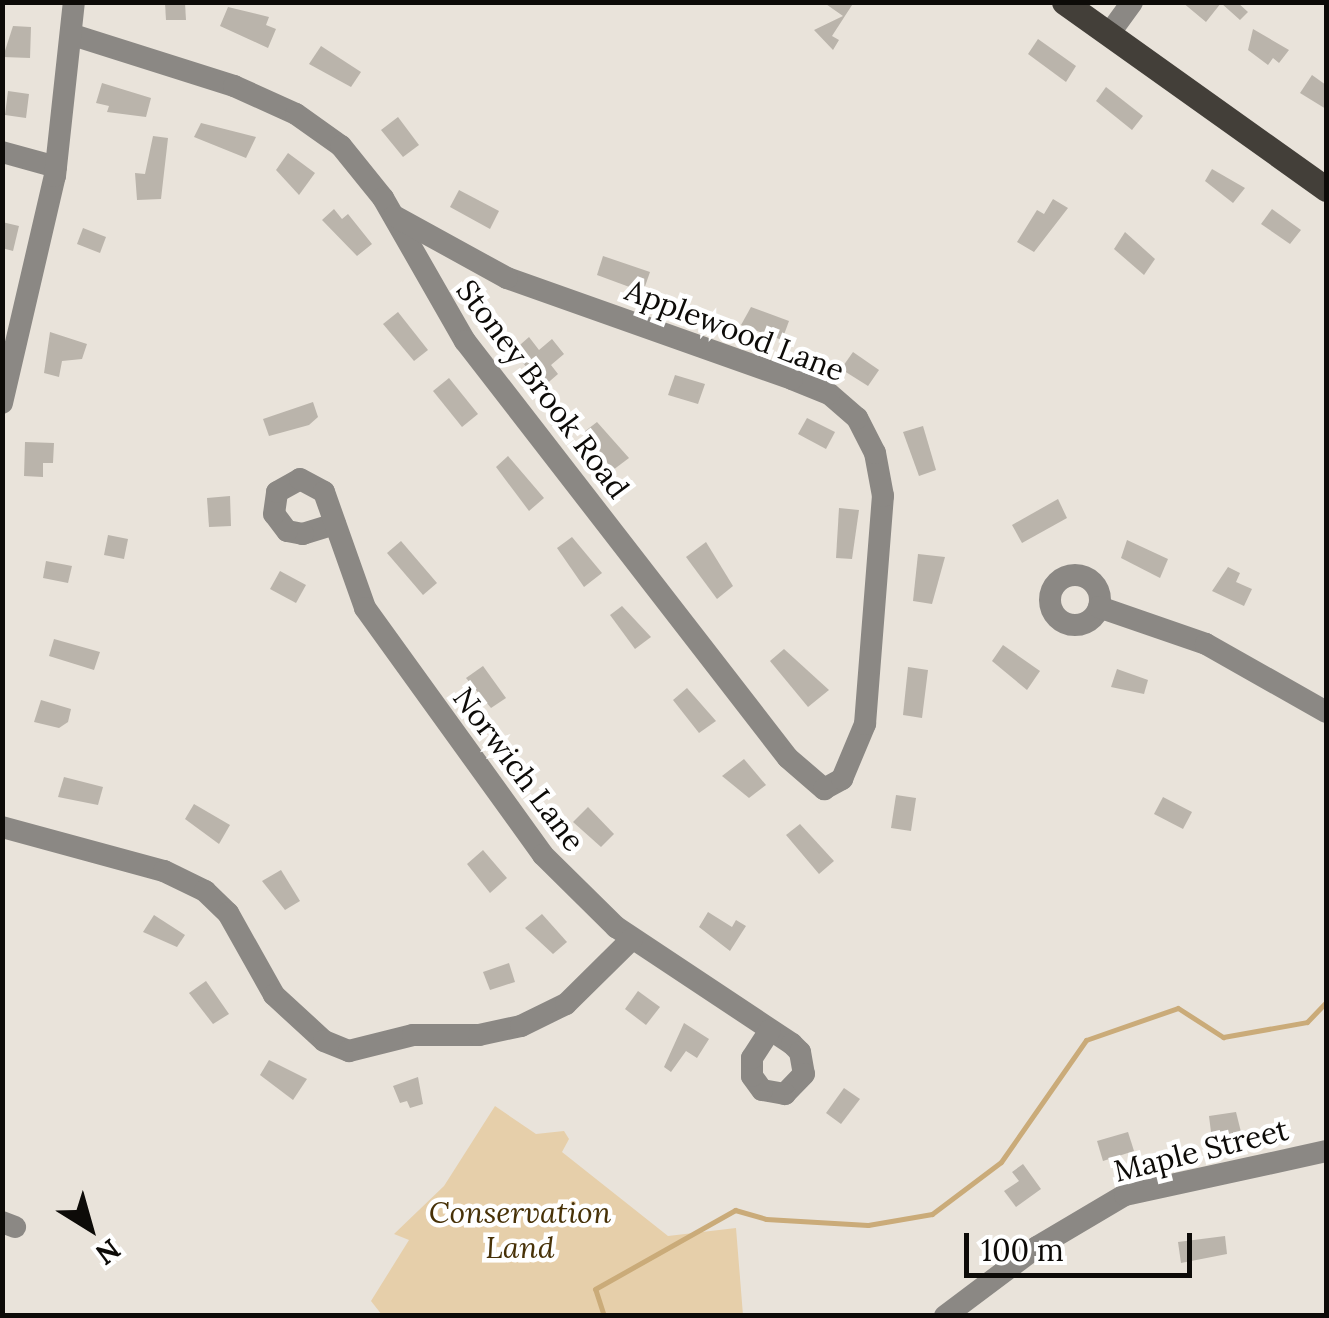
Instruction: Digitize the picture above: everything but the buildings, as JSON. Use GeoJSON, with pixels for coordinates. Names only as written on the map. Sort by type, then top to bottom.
{"type":"FeatureCollection","features":[{"type":"Feature","properties":{"kind":"main road"},"geometry":{"type":"LineString","coordinates":[[1064,2],[1326,189]]}},
{"type":"Feature","properties":{"kind":"street"},"geometry":{"type":"LineString","coordinates":[[2,402],[56,167],[74,2]]}},
{"type":"Feature","properties":{"kind":"street"},"geometry":{"type":"LineString","coordinates":[[1109,34],[1132,2]]}},
{"type":"Feature","properties":{"kind":"street","name":"Stoney Brook Road"},"geometry":{"type":"LineString","coordinates":[[73,36],[234,86],[296,114],[356,162],[394,216],[465,341],[788,758],[824,789]]}},
{"type":"Feature","properties":{"kind":"street"},"geometry":{"type":"LineString","coordinates":[[2,152],[56,167]]}},
{"type":"Feature","properties":{"kind":"street","name":"Applewood Lane"},"geometry":{"type":"LineString","coordinates":[[394,216],[507,278],[792,379],[828,394],[857,418],[875,453],[882,496],[866,724],[848,770],[824,789]]}},
{"type":"Feature","properties":{"kind":"street","name":"Norwich Lane"},"geometry":{"type":"LineString","coordinates":[[334,524],[366,608],[543,855],[632,939],[770,1030]]}},
{"type":"Feature","properties":{"kind":"street"},"geometry":{"type":"LineString","coordinates":[[1099,607],[1206,644],[1326,712]]}},
{"type":"Feature","properties":{"kind":"street"},"geometry":{"type":"LineString","coordinates":[[2,827],[164,871],[205,891],[228,913],[274,995],[324,1041],[349,1051],[413,1036],[490,1033],[546,1016],[585,989],[632,939]]}},
{"type":"Feature","properties":{"kind":"street","name":"Maple Street"},"geometry":{"type":"LineString","coordinates":[[945,1316],[1037,1248],[1126,1195],[1326,1151]]}},
{"type":"Feature","properties":{"kind":"green space","name":"Conservation Land"},"geometry":{"type":"Polygon","coordinates":[[[495,1106],[536,1134],[564,1131],[569,1139],[562,1152],[668,1236],[736,1228],[743,1315],[382,1315],[371,1301],[409,1240],[394,1234],[444,1186],[495,1106]]]}},
{"type":"Feature","properties":{"kind":"waterway"},"geometry":{"type":"LineString","coordinates":[[604,1316],[595,1289],[735,1210],[766,1219],[868,1225],[932,1214],[1001,1162],[1086,1040],[1178,1008],[1223,1037],[1307,1022],[1326,1002]]}}]}
